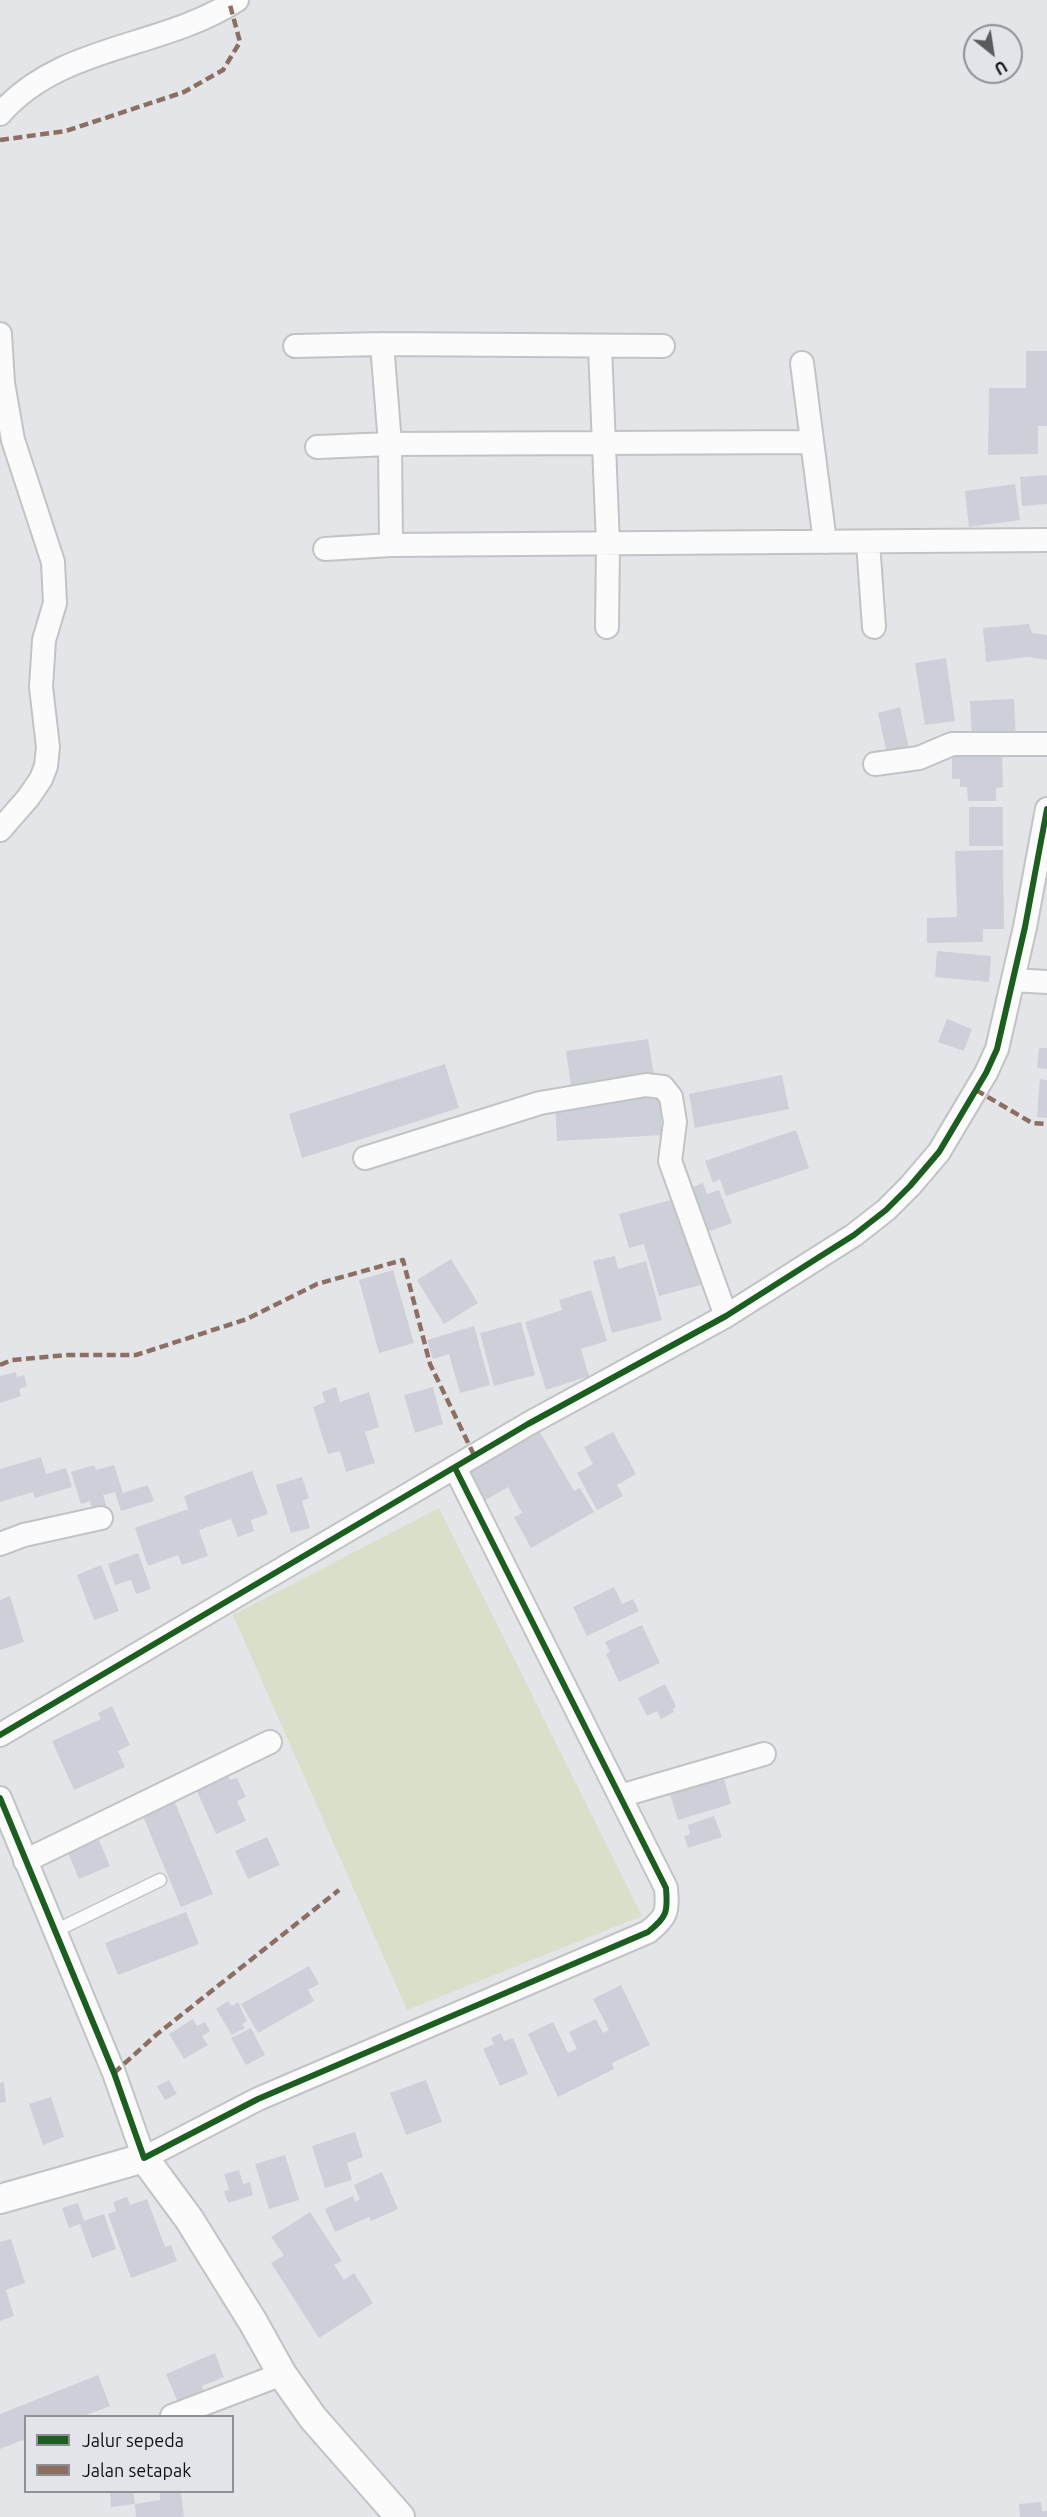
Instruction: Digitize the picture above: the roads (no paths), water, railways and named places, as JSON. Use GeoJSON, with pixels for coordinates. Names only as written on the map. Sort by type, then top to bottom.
{"type":"FeatureCollection","features":[{"type":"Feature","properties":{"kind":"street"},"geometry":{"type":"LineString","coordinates":[[0,114],[16,96],[32,84],[82,59],[179,29],[237,0]]}},
{"type":"Feature","properties":{"kind":"street"},"geometry":{"type":"LineString","coordinates":[[0,334],[3,383],[13,440],[53,562],[55,603],[44,640],[41,687],[48,747],[46,766],[41,779],[28,798],[0,830]]}},
{"type":"Feature","properties":{"kind":"street"},"geometry":{"type":"LineString","coordinates":[[382,344],[390,444],[391,545]]}},
{"type":"Feature","properties":{"kind":"street"},"geometry":{"type":"LineString","coordinates":[[296,346],[382,344],[663,346]]}},
{"type":"Feature","properties":{"kind":"street"},"geometry":{"type":"LineString","coordinates":[[600,347],[608,544],[608,627]]}},
{"type":"Feature","properties":{"kind":"street"},"geometry":{"type":"LineString","coordinates":[[802,363],[825,542]]}},
{"type":"Feature","properties":{"kind":"street"},"geometry":{"type":"LineString","coordinates":[[317,447],[390,444],[812,442]]}},
{"type":"Feature","properties":{"kind":"street"},"geometry":{"type":"LineString","coordinates":[[325,549],[391,545],[1047,540]]}},
{"type":"Feature","properties":{"kind":"street"},"geometry":{"type":"LineString","coordinates":[[868,542],[874,627]]}},
{"type":"Feature","properties":{"kind":"street"},"geometry":{"type":"LineString","coordinates":[[876,764],[919,758],[952,744],[1047,744]]}},
{"type":"Feature","properties":{"kind":"street"},"geometry":{"type":"LineString","coordinates":[[0,1735],[528,1424],[726,1316],[854,1235],[886,1210],[939,1152],[986,1073],[997,1049],[1047,809]]}},
{"type":"Feature","properties":{"kind":"street"},"geometry":{"type":"LineString","coordinates":[[1013,980],[1047,982]]}},
{"type":"Feature","properties":{"kind":"street"},"geometry":{"type":"LineString","coordinates":[[365,1158],[540,1103],[646,1085],[663,1087],[671,1097],[675,1122],[670,1161],[726,1316]]}},
{"type":"Feature","properties":{"kind":"street"},"geometry":{"type":"LineString","coordinates":[[0,2199],[144,2158],[258,2099],[648,1932],[663,1920],[667,1906],[666,1888],[455,1468]]}},
{"type":"Feature","properties":{"kind":"street"},"geometry":{"type":"LineString","coordinates":[[0,1544],[24,1535],[101,1518]]}},
{"type":"Feature","properties":{"kind":"street"},"geometry":{"type":"LineString","coordinates":[[25,1861],[270,1742]]}},
{"type":"Feature","properties":{"kind":"street"},"geometry":{"type":"LineString","coordinates":[[620,1796],[764,1755]]}},
{"type":"Feature","properties":{"kind":"street"},"geometry":{"type":"LineString","coordinates":[[0,1798],[6,1833],[25,1861],[55,1931],[114,2073],[144,2158],[189,2218],[282,2374],[313,2418],[400,2517]]}},
{"type":"Feature","properties":{"kind":"street"},"geometry":{"type":"LineString","coordinates":[[175,2415],[282,2374]]}},
{"type":"Feature","properties":{"kind":"lane"},"geometry":{"type":"LineString","coordinates":[[55,1931],[160,1880]]}}]}
